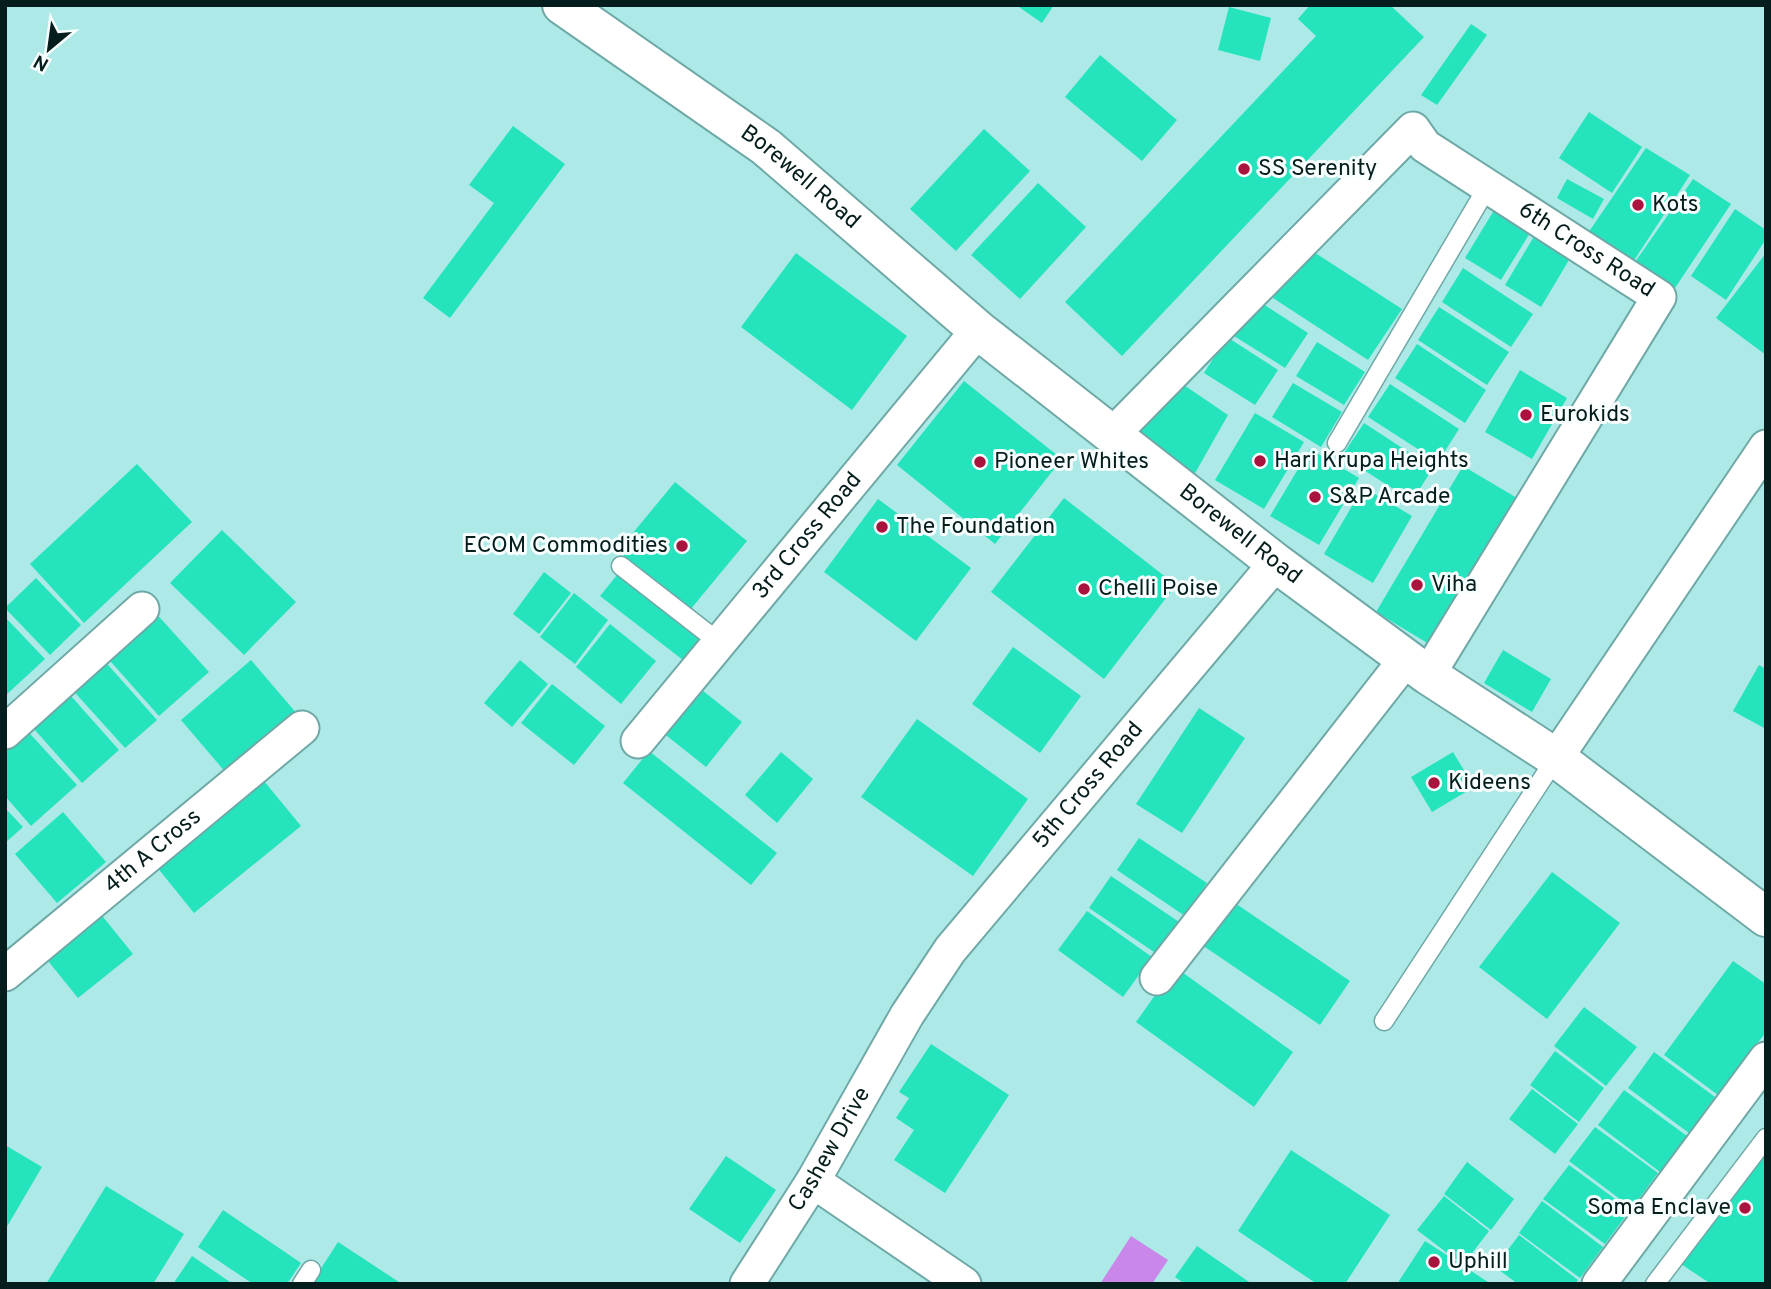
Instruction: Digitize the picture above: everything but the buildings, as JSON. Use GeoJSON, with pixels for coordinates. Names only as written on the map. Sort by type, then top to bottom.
{"type":"FeatureCollection","features":[{"type":"Feature","properties":{"kind":"street","name":"Borewell Road"},"geometry":{"type":"LineString","coordinates":[[562,5],[766,147],[978,330],[1276,563],[1417,667],[1556,758],[1766,917]]}},
{"type":"Feature","properties":{"kind":"street","name":"6th Cross Road"},"geometry":{"type":"LineString","coordinates":[[1112,435],[1413,129],[1425,146],[1659,297],[1417,667]]}},
{"type":"Feature","properties":{"kind":"street","name":"3rd Cross Road"},"geometry":{"type":"LineString","coordinates":[[638,741],[978,330]]}},
{"type":"Feature","properties":{"kind":"street"},"geometry":{"type":"LineString","coordinates":[[1556,758],[1766,447]]}},
{"type":"Feature","properties":{"kind":"street","name":"5th Cross Road"},"geometry":{"type":"LineString","coordinates":[[907,1015],[950,950],[1276,563]]}},
{"type":"Feature","properties":{"kind":"street"},"geometry":{"type":"LineString","coordinates":[[5,732],[142,609]]}},
{"type":"Feature","properties":{"kind":"street"},"geometry":{"type":"LineString","coordinates":[[1157,978],[1417,667]]}},
{"type":"Feature","properties":{"kind":"street","name":"4th A Cross"},"geometry":{"type":"LineString","coordinates":[[5,974],[302,728]]}},
{"type":"Feature","properties":{"kind":"street","name":"Cashew Drive"},"geometry":{"type":"LineString","coordinates":[[747,1284],[813,1181],[907,1015]]}},
{"type":"Feature","properties":{"kind":"street"},"geometry":{"type":"LineString","coordinates":[[1599,1284],[1766,1059]]}},
{"type":"Feature","properties":{"kind":"street"},"geometry":{"type":"LineString","coordinates":[[813,1181],[964,1284]]}},
{"type":"Feature","properties":{"kind":"lane"},"geometry":{"type":"LineString","coordinates":[[1337,443],[1488,186]]}},
{"type":"Feature","properties":{"kind":"lane"},"geometry":{"type":"LineString","coordinates":[[621,566],[720,643]]}},
{"type":"Feature","properties":{"kind":"lane"},"geometry":{"type":"LineString","coordinates":[[1384,1021],[1556,758]]}},
{"type":"Feature","properties":{"kind":"lane"},"geometry":{"type":"LineString","coordinates":[[1655,1284],[1766,1138]]}},
{"type":"Feature","properties":{"kind":"shaded area"},"geometry":{"type":"Polygon","coordinates":[[[1131,1236],[1168,1260],[1152,1284],[1100,1284],[1131,1236]]]}},
{"type":"Feature","properties":{"kind":"place","name":"SS Serenity"},"geometry":{"type":"Point","coordinates":[1244,169]}},
{"type":"Feature","properties":{"kind":"place","name":"Kots"},"geometry":{"type":"Point","coordinates":[1638,205]}},
{"type":"Feature","properties":{"kind":"place","name":"Eurokids"},"geometry":{"type":"Point","coordinates":[1526,415]}},
{"type":"Feature","properties":{"kind":"place","name":"Hari Krupa Heights"},"geometry":{"type":"Point","coordinates":[1260,461]}},
{"type":"Feature","properties":{"kind":"place","name":"Pioneer Whites"},"geometry":{"type":"Point","coordinates":[980,462]}},
{"type":"Feature","properties":{"kind":"place","name":"S&P Arcade"},"geometry":{"type":"Point","coordinates":[1315,497]}},
{"type":"Feature","properties":{"kind":"place","name":"The Foundation"},"geometry":{"type":"Point","coordinates":[882,527]}},
{"type":"Feature","properties":{"kind":"place","name":"ECOM Commodities"},"geometry":{"type":"Point","coordinates":[682,546]}},
{"type":"Feature","properties":{"kind":"place","name":"Viha"},"geometry":{"type":"Point","coordinates":[1417,585]}},
{"type":"Feature","properties":{"kind":"place","name":"Chelli Poise"},"geometry":{"type":"Point","coordinates":[1084,589]}},
{"type":"Feature","properties":{"kind":"place","name":"Kideens"},"geometry":{"type":"Point","coordinates":[1434,783]}},
{"type":"Feature","properties":{"kind":"place","name":"Soma Enclave"},"geometry":{"type":"Point","coordinates":[1745,1208]}},
{"type":"Feature","properties":{"kind":"place","name":"Uphill"},"geometry":{"type":"Point","coordinates":[1434,1262]}}]}
